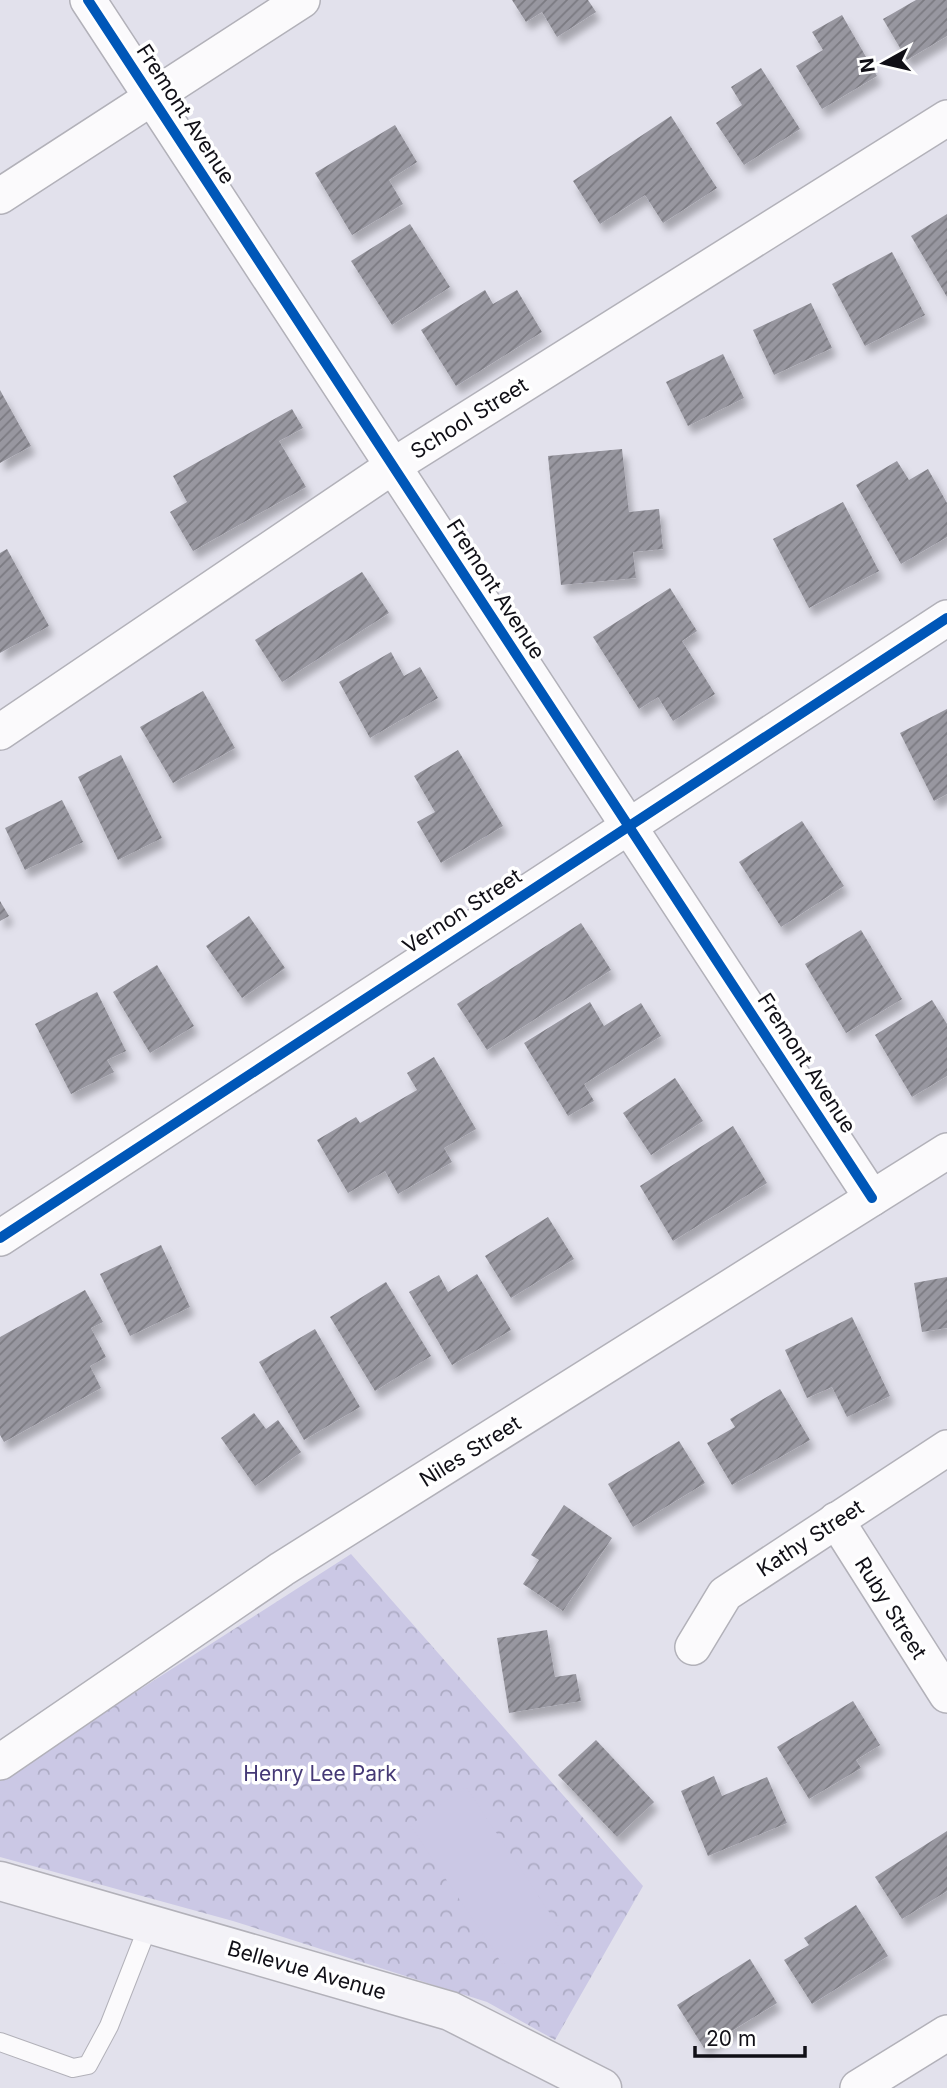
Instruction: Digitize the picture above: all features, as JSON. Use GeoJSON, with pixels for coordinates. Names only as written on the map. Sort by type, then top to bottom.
{"type":"FeatureCollection","features":[{"type":"Feature","properties":{"kind":"street","name":"Fremont Avenue"},"geometry":{"type":"LineString","coordinates":[[88,0],[872,1198]]}},
{"type":"Feature","properties":{"kind":"street"},"geometry":{"type":"LineString","coordinates":[[0,197],[302,0]]}},
{"type":"Feature","properties":{"kind":"street","name":"School Street"},"geometry":{"type":"LineString","coordinates":[[0,732],[393,466],[947,118]]}},
{"type":"Feature","properties":{"kind":"street","name":"Vernon Street"},"geometry":{"type":"LineString","coordinates":[[0,1238],[947,618]]}},
{"type":"Feature","properties":{"kind":"street","name":"Niles Street"},"geometry":{"type":"LineString","coordinates":[[0,1762],[282,1569],[947,1151]]}},
{"type":"Feature","properties":{"kind":"street","name":"Kathy Street"},"geometry":{"type":"LineString","coordinates":[[693,1647],[725,1594],[947,1448]]}},
{"type":"Feature","properties":{"kind":"street","name":"Ruby Street"},"geometry":{"type":"LineString","coordinates":[[836,1520],[947,1695]]}},
{"type":"Feature","properties":{"kind":"street","name":"Bellevue Avenue"},"geometry":{"type":"LineString","coordinates":[[0,1881],[450,2011],[602,2088]]}},
{"type":"Feature","properties":{"kind":"street"},"geometry":{"type":"LineString","coordinates":[[858,2088],[947,2033]]}},
{"type":"Feature","properties":{"kind":"lane"},"geometry":{"type":"LineString","coordinates":[[0,2042],[73,2068],[88,2065],[110,2026],[149,1924]]}},
{"type":"Feature","properties":{"kind":"green space","name":"Henry Lee Park"},"geometry":{"type":"Polygon","coordinates":[[[351,1554],[643,1886],[555,2040],[487,2002],[233,1921],[0,1857],[0,1779],[351,1554]]]}},
{"type":"Feature","properties":{"kind":"green space"},"geometry":{"type":"Polygon","coordinates":[[[466,1787],[559,1927],[503,1965],[410,1825],[466,1787]]]}},
{"type":"Feature","properties":{"kind":"building"},"geometry":{"type":"Polygon","coordinates":[[[512,0],[588,0],[596,12],[557,37],[542,12],[526,22],[512,0]]]}},
{"type":"Feature","properties":{"kind":"building"},"geometry":{"type":"Polygon","coordinates":[[[916,0],[947,0],[947,36],[907,60],[883,19],[916,0]]]}},
{"type":"Feature","properties":{"kind":"building"},"geometry":{"type":"Polygon","coordinates":[[[842,15],[877,76],[822,109],[796,66],[823,50],[812,32],[842,15]]]}},
{"type":"Feature","properties":{"kind":"building"},"geometry":{"type":"Polygon","coordinates":[[[761,68],[800,129],[744,165],[716,123],[742,105],[731,87],[761,68]]]}},
{"type":"Feature","properties":{"kind":"building"},"geometry":{"type":"Polygon","coordinates":[[[671,116],[717,188],[663,223],[645,195],[600,224],[573,181],[671,116]]]}},
{"type":"Feature","properties":{"kind":"building"},"geometry":{"type":"Polygon","coordinates":[[[395,125],[417,162],[389,180],[403,204],[352,235],[315,173],[395,125]]]}},
{"type":"Feature","properties":{"kind":"building"},"geometry":{"type":"Polygon","coordinates":[[[947,214],[947,297],[911,236],[947,214]]]}},
{"type":"Feature","properties":{"kind":"building"},"geometry":{"type":"Polygon","coordinates":[[[410,224],[450,287],[392,325],[351,261],[410,224]]]}},
{"type":"Feature","properties":{"kind":"building"},"geometry":{"type":"Polygon","coordinates":[[[892,252],[925,315],[865,346],[832,284],[892,252]]]}},
{"type":"Feature","properties":{"kind":"building"},"geometry":{"type":"Polygon","coordinates":[[[485,290],[493,304],[517,290],[542,332],[456,386],[421,330],[485,290]]]}},
{"type":"Feature","properties":{"kind":"building"},"geometry":{"type":"Polygon","coordinates":[[[811,303],[832,348],[774,375],[753,330],[811,303]]]}},
{"type":"Feature","properties":{"kind":"building"},"geometry":{"type":"Polygon","coordinates":[[[723,354],[744,398],[688,426],[666,382],[723,354]]]}},
{"type":"Feature","properties":{"kind":"building"},"geometry":{"type":"Polygon","coordinates":[[[0,390],[31,446],[0,463],[0,390]]]}},
{"type":"Feature","properties":{"kind":"building"},"geometry":{"type":"Polygon","coordinates":[[[292,409],[303,428],[279,441],[306,487],[193,551],[170,512],[187,502],[173,476],[292,409]]]}},
{"type":"Feature","properties":{"kind":"building"},"geometry":{"type":"Polygon","coordinates":[[[622,449],[629,512],[659,509],[663,549],[633,552],[636,578],[561,585],[548,456],[622,449]]]}},
{"type":"Feature","properties":{"kind":"building"},"geometry":{"type":"Polygon","coordinates":[[[897,461],[909,480],[928,469],[947,503],[947,537],[901,564],[856,485],[897,461]]]}},
{"type":"Feature","properties":{"kind":"building"},"geometry":{"type":"Polygon","coordinates":[[[843,502],[879,571],[809,608],[773,539],[843,502]]]}},
{"type":"Feature","properties":{"kind":"building"},"geometry":{"type":"Polygon","coordinates":[[[7,549],[49,626],[0,653],[0,553],[7,549]]]}},
{"type":"Feature","properties":{"kind":"building"},"geometry":{"type":"Polygon","coordinates":[[[362,572],[389,613],[282,682],[255,640],[362,572]]]}},
{"type":"Feature","properties":{"kind":"building"},"geometry":{"type":"Polygon","coordinates":[[[670,588],[697,631],[682,641],[715,694],[673,721],[658,697],[639,709],[593,637],[670,588]]]}},
{"type":"Feature","properties":{"kind":"building"},"geometry":{"type":"Polygon","coordinates":[[[391,652],[404,676],[420,667],[438,698],[370,738],[339,682],[391,652]]]}},
{"type":"Feature","properties":{"kind":"building"},"geometry":{"type":"Polygon","coordinates":[[[203,691],[235,748],[173,783],[140,727],[203,691]]]}},
{"type":"Feature","properties":{"kind":"building"},"geometry":{"type":"Polygon","coordinates":[[[947,709],[947,794],[934,801],[900,733],[947,709]]]}},
{"type":"Feature","properties":{"kind":"building"},"geometry":{"type":"Polygon","coordinates":[[[458,750],[503,826],[441,863],[417,822],[435,812],[414,776],[458,750]]]}},
{"type":"Feature","properties":{"kind":"building"},"geometry":{"type":"Polygon","coordinates":[[[121,755],[162,838],[118,860],[78,777],[121,755]]]}},
{"type":"Feature","properties":{"kind":"building"},"geometry":{"type":"Polygon","coordinates":[[[62,800],[83,842],[25,870],[5,828],[62,800]]]}},
{"type":"Feature","properties":{"kind":"building"},"geometry":{"type":"Polygon","coordinates":[[[802,821],[844,886],[781,927],[739,862],[802,821]]]}},
{"type":"Feature","properties":{"kind":"building"},"geometry":{"type":"Polygon","coordinates":[[[0,901],[9,916],[0,921],[0,901]]]}},
{"type":"Feature","properties":{"kind":"building"},"geometry":{"type":"Polygon","coordinates":[[[249,916],[285,968],[242,998],[206,946],[249,916]]]}},
{"type":"Feature","properties":{"kind":"building"},"geometry":{"type":"Polygon","coordinates":[[[581,923],[611,970],[487,1050],[457,1004],[581,923]]]}},
{"type":"Feature","properties":{"kind":"building"},"geometry":{"type":"Polygon","coordinates":[[[861,930],[902,999],[846,1033],[805,964],[861,930]]]}},
{"type":"Feature","properties":{"kind":"building"},"geometry":{"type":"Polygon","coordinates":[[[157,965],[194,1026],[150,1053],[113,992],[157,965]]]}},
{"type":"Feature","properties":{"kind":"building"},"geometry":{"type":"Polygon","coordinates":[[[97,992],[126,1051],[107,1060],[114,1072],[71,1094],[35,1024],[97,992]]]}},
{"type":"Feature","properties":{"kind":"building"},"geometry":{"type":"Polygon","coordinates":[[[932,1000],[947,1024],[947,1076],[912,1097],[875,1035],[932,1000]]]}},
{"type":"Feature","properties":{"kind":"building"},"geometry":{"type":"Polygon","coordinates":[[[590,1002],[604,1026],[641,1003],[661,1036],[584,1084],[594,1101],[568,1116],[524,1043],[590,1002]]]}},
{"type":"Feature","properties":{"kind":"building"},"geometry":{"type":"Polygon","coordinates":[[[434,1057],[476,1129],[444,1148],[452,1162],[398,1194],[385,1171],[348,1193],[317,1140],[356,1117],[360,1123],[417,1090],[407,1073],[434,1057]]]}},
{"type":"Feature","properties":{"kind":"building"},"geometry":{"type":"Polygon","coordinates":[[[675,1078],[703,1121],[651,1155],[623,1113],[675,1078]]]}},
{"type":"Feature","properties":{"kind":"building"},"geometry":{"type":"Polygon","coordinates":[[[733,1126],[767,1183],[673,1241],[640,1186],[733,1126]]]}},
{"type":"Feature","properties":{"kind":"building"},"geometry":{"type":"Polygon","coordinates":[[[548,1217],[574,1259],[511,1298],[485,1256],[548,1217]]]}},
{"type":"Feature","properties":{"kind":"building"},"geometry":{"type":"Polygon","coordinates":[[[161,1245],[190,1307],[130,1336],[100,1274],[161,1245]]]}},
{"type":"Feature","properties":{"kind":"building"},"geometry":{"type":"Polygon","coordinates":[[[477,1274],[511,1330],[452,1365],[409,1292],[439,1275],[448,1292],[477,1274]]]}},
{"type":"Feature","properties":{"kind":"building"},"geometry":{"type":"Polygon","coordinates":[[[947,1277],[947,1328],[922,1332],[914,1283],[947,1277]]]}},
{"type":"Feature","properties":{"kind":"building"},"geometry":{"type":"Polygon","coordinates":[[[386,1282],[431,1356],[375,1391],[330,1317],[386,1282]]]}},
{"type":"Feature","properties":{"kind":"building"},"geometry":{"type":"Polygon","coordinates":[[[85,1290],[103,1322],[91,1328],[106,1357],[90,1366],[101,1388],[4,1442],[0,1435],[0,1337],[85,1290]]]}},
{"type":"Feature","properties":{"kind":"building"},"geometry":{"type":"Polygon","coordinates":[[[852,1317],[890,1396],[847,1417],[832,1387],[807,1398],[785,1350],[852,1317]]]}},
{"type":"Feature","properties":{"kind":"building"},"geometry":{"type":"Polygon","coordinates":[[[315,1329],[360,1407],[304,1440],[259,1362],[315,1329]]]}},
{"type":"Feature","properties":{"kind":"building"},"geometry":{"type":"Polygon","coordinates":[[[780,1389],[810,1440],[732,1485],[707,1443],[735,1427],[730,1419],[780,1389]]]}},
{"type":"Feature","properties":{"kind":"building"},"geometry":{"type":"Polygon","coordinates":[[[254,1413],[266,1429],[278,1420],[301,1452],[255,1486],[221,1438],[254,1413]]]}},
{"type":"Feature","properties":{"kind":"building"},"geometry":{"type":"Polygon","coordinates":[[[679,1441],[705,1483],[633,1527],[608,1484],[679,1441]]]}},
{"type":"Feature","properties":{"kind":"building"},"geometry":{"type":"Polygon","coordinates":[[[564,1505],[612,1538],[563,1611],[523,1584],[539,1560],[531,1555],[564,1505]]]}},
{"type":"Feature","properties":{"kind":"building"},"geometry":{"type":"Polygon","coordinates":[[[547,1630],[555,1677],[576,1674],[581,1701],[509,1713],[497,1638],[547,1630]]]}},
{"type":"Feature","properties":{"kind":"building"},"geometry":{"type":"Polygon","coordinates":[[[853,1701],[880,1745],[856,1760],[861,1768],[809,1799],[777,1747],[853,1701]]]}},
{"type":"Feature","properties":{"kind":"building"},"geometry":{"type":"Polygon","coordinates":[[[596,1740],[654,1802],[617,1837],[558,1775],[596,1740]]]}},
{"type":"Feature","properties":{"kind":"building"},"geometry":{"type":"Polygon","coordinates":[[[714,1776],[722,1796],[767,1777],[787,1823],[708,1856],[681,1791],[714,1776]]]}},
{"type":"Feature","properties":{"kind":"building"},"geometry":{"type":"Polygon","coordinates":[[[947,1831],[947,1891],[902,1919],[875,1877],[947,1831]]]}},
{"type":"Feature","properties":{"kind":"building"},"geometry":{"type":"Polygon","coordinates":[[[856,1905],[888,1956],[812,2004],[784,1960],[809,1945],[804,1938],[856,1905]]]}},
{"type":"Feature","properties":{"kind":"building"},"geometry":{"type":"Polygon","coordinates":[[[750,1959],[777,2003],[704,2048],[677,2005],[750,1959]]]}},
{"type":"Feature","properties":{"kind":"cycle path"},"geometry":{"type":"LineString","coordinates":[[88,0],[872,1198]]}},
{"type":"Feature","properties":{"kind":"cycle path"},"geometry":{"type":"LineString","coordinates":[[0,1238],[947,618]]}}]}
